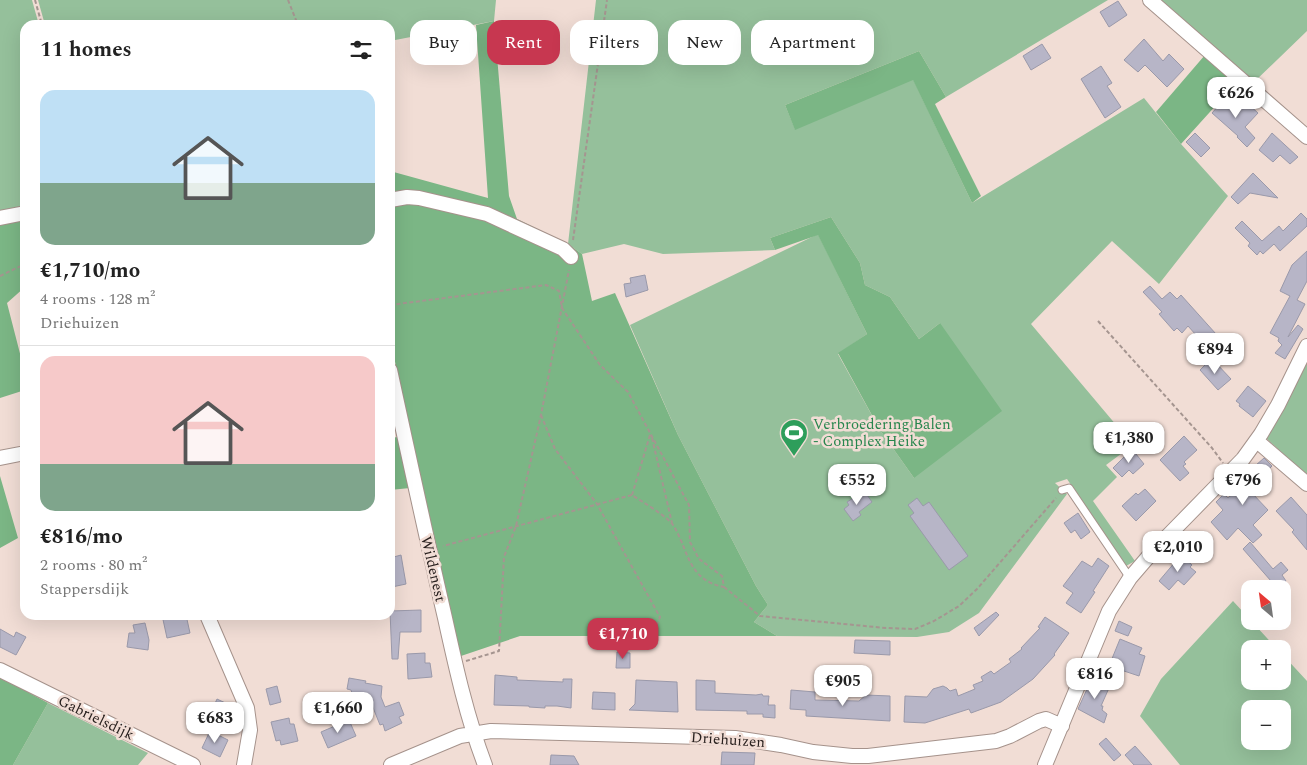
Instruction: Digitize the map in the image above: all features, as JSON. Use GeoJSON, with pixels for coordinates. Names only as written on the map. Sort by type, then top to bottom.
{"type":"FeatureCollection","features":[{"type":"Feature","properties":{"kind":"street"},"geometry":{"type":"LineString","coordinates":[[1150,0],[1307,137]]}},
{"type":"Feature","properties":{"kind":"street"},"geometry":{"type":"LineString","coordinates":[[395,199],[407,197],[419,198],[487,214],[563,249],[571,257]]}},
{"type":"Feature","properties":{"kind":"street"},"geometry":{"type":"LineString","coordinates":[[0,218],[20,214]]}},
{"type":"Feature","properties":{"kind":"street"},"geometry":{"type":"LineString","coordinates":[[1045,765],[1109,611],[1130,578],[1155,549],[1231,472],[1257,441],[1278,405],[1307,346]]}},
{"type":"Feature","properties":{"kind":"street","name":"Wildenest"},"geometry":{"type":"LineString","coordinates":[[395,394],[428,550],[474,733],[485,765]]}},
{"type":"Feature","properties":{"kind":"street"},"geometry":{"type":"LineString","coordinates":[[1257,441],[1307,484]]}},
{"type":"Feature","properties":{"kind":"street"},"geometry":{"type":"LineString","coordinates":[[0,458],[20,454]]}},
{"type":"Feature","properties":{"kind":"street"},"geometry":{"type":"LineString","coordinates":[[209,620],[247,708],[250,730],[244,765]]}},
{"type":"Feature","properties":{"kind":"street","name":"Gabrielsdijk"},"geometry":{"type":"LineString","coordinates":[[0,670],[193,765]]}},
{"type":"Feature","properties":{"kind":"street","name":"Driehuizen"},"geometry":{"type":"LineString","coordinates":[[391,765],[447,741],[474,733],[491,731],[736,738],[813,752],[852,756],[988,742],[1010,736],[1046,719],[1062,726]]}},
{"type":"Feature","properties":{"kind":"lane"},"geometry":{"type":"LineString","coordinates":[[1062,490],[1069,488],[1130,578]]}},
{"type":"Feature","properties":{"kind":"path"},"geometry":{"type":"LineString","coordinates":[[35,0],[41,20]]}},
{"type":"Feature","properties":{"kind":"path"},"geometry":{"type":"LineString","coordinates":[[288,0],[296,20]]}},
{"type":"Feature","properties":{"kind":"path"},"geometry":{"type":"LineString","coordinates":[[456,664],[499,651],[504,557],[516,526],[541,415],[562,308],[571,257],[607,0]]}},
{"type":"Feature","properties":{"kind":"path"},"geometry":{"type":"LineString","coordinates":[[0,276],[20,266]]}},
{"type":"Feature","properties":{"kind":"path"},"geometry":{"type":"LineString","coordinates":[[395,305],[546,285],[560,291],[562,308],[600,365],[628,392],[689,505],[690,542],[699,559],[722,576],[724,587]]}},
{"type":"Feature","properties":{"kind":"path"},"geometry":{"type":"LineString","coordinates":[[1098,322],[1212,448],[1231,472]]}},
{"type":"Feature","properties":{"kind":"path"},"geometry":{"type":"LineString","coordinates":[[541,415],[555,448],[598,504],[660,617],[654,632]]}},
{"type":"Feature","properties":{"kind":"path"},"geometry":{"type":"LineString","coordinates":[[632,495],[650,434]]}},
{"type":"Feature","properties":{"kind":"path"},"geometry":{"type":"LineString","coordinates":[[650,434],[672,523],[691,566],[711,584],[724,587],[760,616],[914,629],[934,622],[959,606],[977,589],[1062,490]]}},
{"type":"Feature","properties":{"kind":"path"},"geometry":{"type":"LineString","coordinates":[[428,550],[632,495],[672,523]]}},
{"type":"Feature","properties":{"kind":"green space"},"geometry":{"type":"Polygon","coordinates":[[[0,0],[32,0],[38,20],[20,20],[20,207],[0,212],[0,0]]]}},
{"type":"Feature","properties":{"kind":"green space"},"geometry":{"type":"Polygon","coordinates":[[[38,0],[496,0],[494,20],[487,20],[487,22],[477,24],[477,20],[410,20],[410,37],[395,40],[395,20],[44,20],[38,0]]]}},
{"type":"Feature","properties":{"kind":"green space"},"geometry":{"type":"Polygon","coordinates":[[[596,0],[1108,0],[946,97],[919,51],[785,105],[795,129],[913,79],[972,203],[1144,98],[1181,144],[1228,196],[1159,284],[1112,241],[1031,324],[1133,445],[1106,465],[1117,477],[1093,501],[1135,561],[1126,566],[1067,479],[1055,483],[1067,494],[979,613],[949,632],[917,637],[777,636],[754,622],[768,605],[756,586],[678,435],[630,325],[818,234],[867,334],[838,354],[880,430],[914,478],[940,323],[919,339],[890,297],[865,285],[860,263],[831,217],[770,238],[775,250],[663,254],[624,244],[582,254],[568,244],[589,65],[658,65],[658,20],[594,20],[596,0]]]}},
{"type":"Feature","properties":{"kind":"green space"},"geometry":{"type":"Polygon","coordinates":[[[1157,0],[1307,0],[1307,31],[1253,83],[1157,0]]]}},
{"type":"Feature","properties":{"kind":"green space"},"geometry":{"type":"Polygon","coordinates":[[[487,23],[487,65],[498,65],[509,196],[517,219],[568,244],[582,254],[592,301],[615,293],[678,435],[756,586],[768,605],[754,622],[777,636],[520,636],[458,657],[430,540],[395,362],[395,172],[488,198],[477,39],[477,25],[487,23]]]}},
{"type":"Feature","properties":{"kind":"green space"},"geometry":{"type":"Polygon","coordinates":[[[919,51],[946,97],[935,104],[981,196],[972,203],[913,80],[795,130],[785,105],[919,51]]]}},
{"type":"Feature","properties":{"kind":"green space"},"geometry":{"type":"Polygon","coordinates":[[[1205,55],[1237,82],[1181,144],[1156,112],[1205,55]]]}},
{"type":"Feature","properties":{"kind":"green space"},"geometry":{"type":"Polygon","coordinates":[[[831,217],[860,263],[865,285],[890,297],[919,339],[940,323],[1002,411],[914,478],[880,430],[838,353],[867,334],[818,235],[775,250],[770,238],[831,217]]]}},
{"type":"Feature","properties":{"kind":"green space"},"geometry":{"type":"Polygon","coordinates":[[[20,219],[20,291],[7,303],[20,354],[20,392],[0,398],[0,222],[20,219]]]}},
{"type":"Feature","properties":{"kind":"green space"},"geometry":{"type":"Polygon","coordinates":[[[1307,360],[1307,476],[1266,438],[1307,360]]]}},
{"type":"Feature","properties":{"kind":"green space"},"geometry":{"type":"Polygon","coordinates":[[[395,437],[398,437],[410,488],[395,490],[395,437]]]}},
{"type":"Feature","properties":{"kind":"green space"},"geometry":{"type":"Polygon","coordinates":[[[0,476],[18,538],[0,548],[0,476]]]}},
{"type":"Feature","properties":{"kind":"green space"},"geometry":{"type":"Polygon","coordinates":[[[1233,601],[1241,610],[1241,630],[1260,630],[1269,640],[1241,640],[1241,690],[1291,690],[1291,664],[1307,681],[1307,765],[1180,765],[1140,716],[1161,679],[1233,601]]]}},
{"type":"Feature","properties":{"kind":"green space"},"geometry":{"type":"Polygon","coordinates":[[[0,677],[48,703],[13,765],[0,765],[0,677]]]}},
{"type":"Feature","properties":{"kind":"green space"},"geometry":{"type":"Polygon","coordinates":[[[48,703],[148,753],[138,765],[13,765],[48,703]]]}},
{"type":"Feature","properties":{"kind":"building"},"geometry":{"type":"Polygon","coordinates":[[[1118,1],[1127,15],[1109,27],[1100,12],[1118,1]]]}},
{"type":"Feature","properties":{"kind":"building"},"geometry":{"type":"Polygon","coordinates":[[[1144,39],[1163,61],[1169,54],[1184,69],[1167,87],[1145,65],[1138,72],[1124,60],[1144,39]]]}},
{"type":"Feature","properties":{"kind":"building"},"geometry":{"type":"Polygon","coordinates":[[[1042,44],[1051,58],[1031,70],[1023,56],[1042,44]]]}},
{"type":"Feature","properties":{"kind":"building"},"geometry":{"type":"Polygon","coordinates":[[[1101,66],[1112,83],[1107,86],[1121,107],[1105,118],[1081,79],[1101,66]]]}},
{"type":"Feature","properties":{"kind":"building"},"geometry":{"type":"Polygon","coordinates":[[[1228,95],[1244,109],[1248,104],[1258,113],[1245,127],[1255,138],[1247,147],[1238,136],[1212,113],[1228,95]]]}},
{"type":"Feature","properties":{"kind":"building"},"geometry":{"type":"Polygon","coordinates":[[[1195,133],[1210,148],[1201,157],[1186,142],[1195,133]]]}},
{"type":"Feature","properties":{"kind":"building"},"geometry":{"type":"Polygon","coordinates":[[[1272,133],[1298,157],[1290,164],[1280,155],[1273,162],[1259,150],[1272,133]]]}},
{"type":"Feature","properties":{"kind":"building"},"geometry":{"type":"Polygon","coordinates":[[[1253,173],[1278,198],[1250,193],[1238,204],[1231,197],[1253,173]]]}},
{"type":"Feature","properties":{"kind":"building"},"geometry":{"type":"Polygon","coordinates":[[[1301,213],[1307,219],[1307,226],[1280,251],[1274,244],[1263,254],[1260,251],[1257,255],[1248,246],[1250,243],[1235,228],[1242,221],[1262,241],[1279,226],[1283,231],[1301,213]]]}},
{"type":"Feature","properties":{"kind":"building"},"geometry":{"type":"Polygon","coordinates":[[[1307,251],[1307,281],[1297,300],[1305,304],[1288,337],[1298,325],[1303,329],[1285,359],[1275,353],[1282,345],[1278,341],[1279,338],[1270,333],[1290,296],[1280,291],[1292,265],[1307,251]]]}},
{"type":"Feature","properties":{"kind":"building"},"geometry":{"type":"Polygon","coordinates":[[[645,275],[648,290],[626,297],[624,284],[631,283],[630,278],[645,275]]]}},
{"type":"Feature","properties":{"kind":"building"},"geometry":{"type":"Polygon","coordinates":[[[1150,286],[1162,299],[1170,292],[1177,299],[1181,295],[1216,334],[1204,344],[1188,326],[1182,333],[1177,328],[1174,331],[1159,314],[1162,312],[1143,292],[1150,286]]]}},
{"type":"Feature","properties":{"kind":"building"},"geometry":{"type":"Polygon","coordinates":[[[1208,362],[1211,365],[1215,362],[1231,379],[1218,390],[1200,370],[1208,362]]]}},
{"type":"Feature","properties":{"kind":"building"},"geometry":{"type":"Polygon","coordinates":[[[1248,386],[1266,401],[1253,417],[1239,406],[1240,404],[1236,401],[1248,386]]]}},
{"type":"Feature","properties":{"kind":"building"},"geometry":{"type":"Polygon","coordinates":[[[1184,436],[1197,450],[1184,462],[1186,464],[1183,466],[1189,473],[1180,481],[1160,460],[1184,436]]]}},
{"type":"Feature","properties":{"kind":"building"},"geometry":{"type":"Polygon","coordinates":[[[1132,449],[1144,464],[1133,474],[1129,470],[1122,477],[1113,468],[1132,449]]]}},
{"type":"Feature","properties":{"kind":"building"},"geometry":{"type":"Polygon","coordinates":[[[1264,458],[1272,466],[1265,473],[1267,476],[1251,492],[1268,510],[1253,525],[1262,535],[1253,543],[1238,528],[1227,540],[1211,522],[1223,510],[1216,502],[1224,494],[1228,498],[1242,485],[1238,481],[1264,458]]]}},
{"type":"Feature","properties":{"kind":"building"},"geometry":{"type":"Polygon","coordinates":[[[1145,489],[1156,501],[1136,521],[1122,506],[1136,493],[1138,495],[1145,489]]]}},
{"type":"Feature","properties":{"kind":"building"},"geometry":{"type":"Polygon","coordinates":[[[865,492],[872,502],[859,512],[861,515],[853,521],[844,509],[849,505],[847,502],[855,497],[856,499],[865,492]]]}},
{"type":"Feature","properties":{"kind":"building"},"geometry":{"type":"Polygon","coordinates":[[[1291,497],[1307,515],[1307,550],[1292,532],[1294,530],[1276,511],[1291,497]]]}},
{"type":"Feature","properties":{"kind":"building"},"geometry":{"type":"Polygon","coordinates":[[[917,498],[923,506],[929,502],[968,556],[949,570],[910,516],[914,513],[908,505],[917,498]]]}},
{"type":"Feature","properties":{"kind":"building"},"geometry":{"type":"Polygon","coordinates":[[[1078,513],[1090,532],[1081,539],[1075,530],[1071,533],[1064,523],[1078,513]]]}},
{"type":"Feature","properties":{"kind":"building"},"geometry":{"type":"Polygon","coordinates":[[[1250,542],[1273,569],[1281,562],[1288,570],[1282,575],[1285,580],[1270,580],[1243,549],[1250,542]]]}},
{"type":"Feature","properties":{"kind":"building"},"geometry":{"type":"Polygon","coordinates":[[[401,555],[406,584],[395,586],[395,557],[401,555]]]}},
{"type":"Feature","properties":{"kind":"building"},"geometry":{"type":"Polygon","coordinates":[[[1181,555],[1192,565],[1190,567],[1196,572],[1184,585],[1178,580],[1169,590],[1159,581],[1181,555]]]}},
{"type":"Feature","properties":{"kind":"building"},"geometry":{"type":"Polygon","coordinates":[[[1098,558],[1109,566],[1081,613],[1066,603],[1073,593],[1063,586],[1082,561],[1092,567],[1098,558]]]}},
{"type":"Feature","properties":{"kind":"building"},"geometry":{"type":"Polygon","coordinates":[[[421,610],[421,632],[400,632],[398,659],[392,659],[390,620],[395,620],[395,611],[421,610]]]}},
{"type":"Feature","properties":{"kind":"building"},"geometry":{"type":"Polygon","coordinates":[[[996,612],[999,615],[979,636],[974,628],[996,612]]]}},
{"type":"Feature","properties":{"kind":"building"},"geometry":{"type":"Polygon","coordinates":[[[1045,617],[1069,633],[1055,655],[1033,679],[1001,702],[971,713],[969,709],[925,723],[904,722],[905,696],[927,697],[933,689],[943,686],[950,691],[956,689],[958,696],[975,689],[973,685],[983,681],[981,677],[991,671],[994,674],[1011,662],[1009,659],[1022,649],[1040,628],[1038,627],[1045,617]]]}},
{"type":"Feature","properties":{"kind":"building"},"geometry":{"type":"Polygon","coordinates":[[[163,620],[187,620],[190,633],[167,638],[163,620]]]}},
{"type":"Feature","properties":{"kind":"building"},"geometry":{"type":"Polygon","coordinates":[[[1119,621],[1132,627],[1128,636],[1115,631],[1119,621]]]}},
{"type":"Feature","properties":{"kind":"building"},"geometry":{"type":"Polygon","coordinates":[[[145,623],[149,640],[148,650],[127,647],[129,633],[135,633],[133,625],[145,623]]]}},
{"type":"Feature","properties":{"kind":"building"},"geometry":{"type":"Polygon","coordinates":[[[0,629],[14,637],[16,632],[26,637],[16,655],[0,647],[0,629]]]}},
{"type":"Feature","properties":{"kind":"building"},"geometry":{"type":"Polygon","coordinates":[[[1120,639],[1142,648],[1139,654],[1145,656],[1139,676],[1109,666],[1120,639]]]}},
{"type":"Feature","properties":{"kind":"building"},"geometry":{"type":"Polygon","coordinates":[[[855,640],[890,641],[890,655],[854,653],[855,640]]]}},
{"type":"Feature","properties":{"kind":"building"},"geometry":{"type":"Polygon","coordinates":[[[617,652],[630,653],[630,668],[616,668],[617,652]]]}},
{"type":"Feature","properties":{"kind":"building"},"geometry":{"type":"Polygon","coordinates":[[[425,653],[425,663],[430,663],[432,677],[408,679],[407,654],[425,653]]]}},
{"type":"Feature","properties":{"kind":"building"},"geometry":{"type":"Polygon","coordinates":[[[495,675],[517,677],[517,680],[563,682],[563,679],[572,679],[571,708],[494,705],[495,675]]]}},
{"type":"Feature","properties":{"kind":"building"},"geometry":{"type":"Polygon","coordinates":[[[349,678],[382,686],[381,697],[385,707],[399,702],[404,715],[399,717],[402,723],[385,731],[383,724],[380,725],[372,705],[358,710],[351,690],[347,689],[349,678]]]}},
{"type":"Feature","properties":{"kind":"building"},"geometry":{"type":"Polygon","coordinates":[[[1092,678],[1106,684],[1109,688],[1101,706],[1103,706],[1102,710],[1107,714],[1104,723],[1078,709],[1092,678]]]}},
{"type":"Feature","properties":{"kind":"building"},"geometry":{"type":"Polygon","coordinates":[[[636,680],[677,682],[678,712],[629,710],[635,704],[636,680]]]}},
{"type":"Feature","properties":{"kind":"building"},"geometry":{"type":"Polygon","coordinates":[[[696,680],[715,681],[715,693],[762,694],[763,696],[769,696],[768,705],[775,705],[775,718],[763,717],[763,714],[747,714],[747,711],[696,710],[696,680]]]}},
{"type":"Feature","properties":{"kind":"building"},"geometry":{"type":"Polygon","coordinates":[[[277,686],[281,702],[270,705],[266,689],[277,686]]]}},
{"type":"Feature","properties":{"kind":"building"},"geometry":{"type":"Polygon","coordinates":[[[791,690],[815,692],[815,700],[859,701],[866,695],[890,696],[890,721],[806,716],[806,710],[790,709],[791,690]]]}},
{"type":"Feature","properties":{"kind":"building"},"geometry":{"type":"Polygon","coordinates":[[[593,692],[615,693],[615,710],[592,709],[593,692]]]}},
{"type":"Feature","properties":{"kind":"building"},"geometry":{"type":"Polygon","coordinates":[[[217,699],[238,709],[239,713],[228,715],[213,708],[217,699]]]}},
{"type":"Feature","properties":{"kind":"building"},"geometry":{"type":"Polygon","coordinates":[[[289,718],[290,724],[294,724],[298,741],[281,745],[280,740],[276,741],[271,722],[289,718]]]}},
{"type":"Feature","properties":{"kind":"building"},"geometry":{"type":"Polygon","coordinates":[[[349,720],[356,736],[328,748],[321,732],[349,720]]]}},
{"type":"Feature","properties":{"kind":"building"},"geometry":{"type":"Polygon","coordinates":[[[210,731],[228,740],[220,757],[202,748],[210,731]]]}},
{"type":"Feature","properties":{"kind":"building"},"geometry":{"type":"Polygon","coordinates":[[[1106,738],[1121,755],[1114,761],[1099,744],[1106,738]]]}},
{"type":"Feature","properties":{"kind":"building"},"geometry":{"type":"Polygon","coordinates":[[[1135,746],[1152,765],[1134,765],[1125,755],[1135,746]]]}},
{"type":"Feature","properties":{"kind":"building"},"geometry":{"type":"Polygon","coordinates":[[[722,752],[755,753],[754,765],[721,765],[722,752]]]}},
{"type":"Feature","properties":{"kind":"building"},"geometry":{"type":"Polygon","coordinates":[[[551,755],[574,756],[579,765],[550,765],[551,755]]]}},
{"type":"Feature","properties":{"kind":"place","name":"Verbroedering Balen - Complex Heike"},"geometry":{"type":"Point","coordinates":[794,457]}}]}
